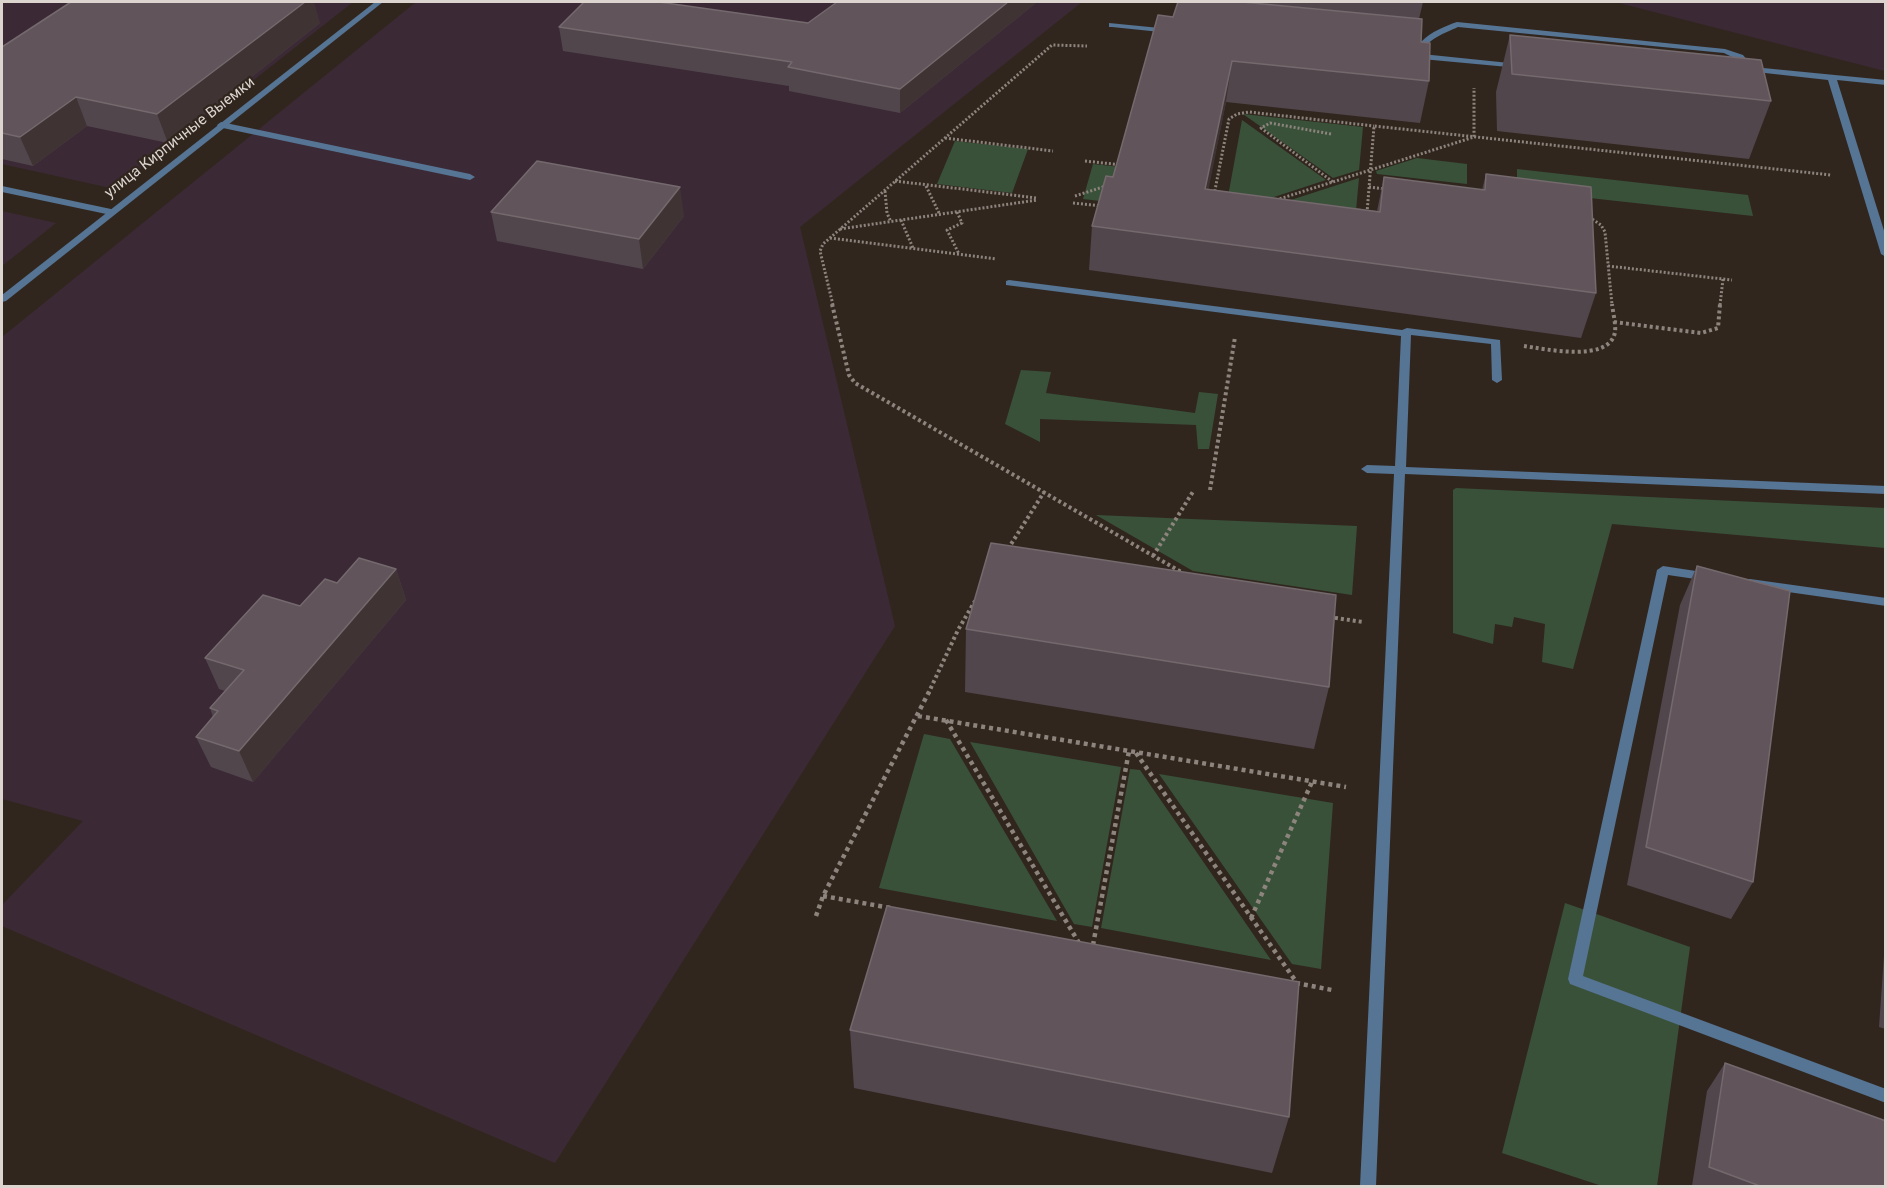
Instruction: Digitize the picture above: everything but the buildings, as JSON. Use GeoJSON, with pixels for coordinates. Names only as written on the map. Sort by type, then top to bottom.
{"type":"FeatureCollection","features":[{"type":"Feature","properties":{"kind":"street","name":"улица Кирпичные Выемки"},"geometry":{"type":"LineString","coordinates":[[2,299],[379,2]]}},
{"type":"Feature","properties":{"kind":"street"},"geometry":{"type":"LineString","coordinates":[[1418,56],[1418,50],[1424,42],[1457,24],[1725,51],[1749,64],[1750,73],[1886,83]]}},
{"type":"Feature","properties":{"kind":"street"},"geometry":{"type":"LineString","coordinates":[[1112,25],[1184,32]]}},
{"type":"Feature","properties":{"kind":"street"},"geometry":{"type":"LineString","coordinates":[[1406,55],[1531,68]]}},
{"type":"Feature","properties":{"kind":"street"},"geometry":{"type":"LineString","coordinates":[[1832,78],[1886,254]]}},
{"type":"Feature","properties":{"kind":"street"},"geometry":{"type":"LineString","coordinates":[[221,125],[470,177]]}},
{"type":"Feature","properties":{"kind":"street"},"geometry":{"type":"LineString","coordinates":[[2,189],[111,212]]}},
{"type":"Feature","properties":{"kind":"street"},"geometry":{"type":"LineString","coordinates":[[1009,284],[1407,334]]}},
{"type":"Feature","properties":{"kind":"street"},"geometry":{"type":"LineString","coordinates":[[1368,1186],[1407,331],[1496,342],[1497,380]]}},
{"type":"Feature","properties":{"kind":"street"},"geometry":{"type":"LineString","coordinates":[[1367,469],[1886,490]]}},
{"type":"Feature","properties":{"kind":"street"},"geometry":{"type":"LineString","coordinates":[[1886,602],[1663,570],[1575,979],[1886,1096]]}},
{"type":"Feature","properties":{"kind":"path"},"geometry":{"type":"LineString","coordinates":[[1087,46],[1052,45],[823,244],[820,251],[850,378],[1193,579]]}},
{"type":"Feature","properties":{"kind":"path"},"geometry":{"type":"LineString","coordinates":[[1474,62],[1474,137]]}},
{"type":"Feature","properties":{"kind":"path"},"geometry":{"type":"LineString","coordinates":[[1213,197],[1229,119],[1237,114],[1249,112],[1863,179]]}},
{"type":"Feature","properties":{"kind":"path"},"geometry":{"type":"LineString","coordinates":[[1331,134],[1270,123],[1261,128],[1263,132],[1334,182]]}},
{"type":"Feature","properties":{"kind":"path"},"geometry":{"type":"LineString","coordinates":[[1374,126],[1367,216],[1376,217]]}},
{"type":"Feature","properties":{"kind":"path"},"geometry":{"type":"LineString","coordinates":[[1269,202],[1474,137]]}},
{"type":"Feature","properties":{"kind":"path"},"geometry":{"type":"LineString","coordinates":[[945,138],[1053,151]]}},
{"type":"Feature","properties":{"kind":"path"},"geometry":{"type":"LineString","coordinates":[[1085,160],[1126,165]]}},
{"type":"Feature","properties":{"kind":"path"},"geometry":{"type":"LineString","coordinates":[[1210,175],[1218,176]]}},
{"type":"Feature","properties":{"kind":"path"},"geometry":{"type":"LineString","coordinates":[[840,230],[1037,199],[895,182]]}},
{"type":"Feature","properties":{"kind":"path"},"geometry":{"type":"LineString","coordinates":[[1075,196],[1116,182]]}},
{"type":"Feature","properties":{"kind":"path"},"geometry":{"type":"LineString","coordinates":[[925,185],[940,215]]}},
{"type":"Feature","properties":{"kind":"path"},"geometry":{"type":"LineString","coordinates":[[1369,187],[1389,190]]}},
{"type":"Feature","properties":{"kind":"path"},"geometry":{"type":"LineString","coordinates":[[885,190],[887,213],[891,222]]}},
{"type":"Feature","properties":{"kind":"path"},"geometry":{"type":"LineString","coordinates":[[1095,205],[1106,202]]}},
{"type":"Feature","properties":{"kind":"path"},"geometry":{"type":"LineString","coordinates":[[1073,203],[1106,207]]}},
{"type":"Feature","properties":{"kind":"path"},"geometry":{"type":"LineString","coordinates":[[957,212],[962,223],[947,230],[959,254]]}},
{"type":"Feature","properties":{"kind":"path"},"geometry":{"type":"LineString","coordinates":[[1496,342],[1574,352],[1594,351],[1612,341],[1615,335],[1605,232],[1596,221],[1584,215]]}},
{"type":"Feature","properties":{"kind":"path"},"geometry":{"type":"LineString","coordinates":[[901,220],[913,249]]}},
{"type":"Feature","properties":{"kind":"path"},"geometry":{"type":"LineString","coordinates":[[830,238],[1005,260]]}},
{"type":"Feature","properties":{"kind":"path"},"geometry":{"type":"LineString","coordinates":[[1608,266],[1732,280]]}},
{"type":"Feature","properties":{"kind":"path"},"geometry":{"type":"LineString","coordinates":[[1614,322],[1701,333],[1712,331],[1718,328],[1723,279]]}},
{"type":"Feature","properties":{"kind":"path"},"geometry":{"type":"LineString","coordinates":[[1210,490],[1239,313]]}},
{"type":"Feature","properties":{"kind":"path"},"geometry":{"type":"LineString","coordinates":[[1153,556],[1194,490]]}},
{"type":"Feature","properties":{"kind":"path"},"geometry":{"type":"LineString","coordinates":[[1003,557],[1044,492]]}},
{"type":"Feature","properties":{"kind":"path"},"geometry":{"type":"LineString","coordinates":[[816,916],[824,896],[918,716],[958,630],[976,599]]}},
{"type":"Feature","properties":{"kind":"path"},"geometry":{"type":"LineString","coordinates":[[1321,615],[1394,626]]}},
{"type":"Feature","properties":{"kind":"path"},"geometry":{"type":"LineString","coordinates":[[918,716],[1346,787]]}},
{"type":"Feature","properties":{"kind":"path"},"geometry":{"type":"LineString","coordinates":[[946,720],[1079,943]]}},
{"type":"Feature","properties":{"kind":"path"},"geometry":{"type":"LineString","coordinates":[[1093,945],[1129,751]]}},
{"type":"Feature","properties":{"kind":"path"},"geometry":{"type":"LineString","coordinates":[[1136,752],[1297,983]]}},
{"type":"Feature","properties":{"kind":"path"},"geometry":{"type":"LineString","coordinates":[[1251,918],[1312,782]]}},
{"type":"Feature","properties":{"kind":"path"},"geometry":{"type":"LineString","coordinates":[[824,896],[893,909]]}},
{"type":"Feature","properties":{"kind":"path"},"geometry":{"type":"LineString","coordinates":[[1067,941],[1104,948]]}},
{"type":"Feature","properties":{"kind":"path"},"geometry":{"type":"LineString","coordinates":[[1286,981],[1332,990]]}},
{"type":"Feature","properties":{"kind":"shaded area"},"geometry":{"type":"Polygon","coordinates":[[[2,2],[353,2],[115,189],[2,164],[2,2]]]}},
{"type":"Feature","properties":{"kind":"shaded area"},"geometry":{"type":"Polygon","coordinates":[[[416,2],[1082,2],[800,227],[895,626],[555,1163],[2,926],[2,905],[83,821],[2,799],[2,337],[416,2]]]}},
{"type":"Feature","properties":{"kind":"shaded area"},"geometry":{"type":"Polygon","coordinates":[[[1615,2],[1885,2],[1885,71],[1615,2]]]}},
{"type":"Feature","properties":{"kind":"shaded area"},"geometry":{"type":"Polygon","coordinates":[[[2,211],[56,223],[2,266],[2,211]]]}},
{"type":"Feature","properties":{"kind":"green space"},"geometry":{"type":"Polygon","coordinates":[[[1243,114],[1363,127],[1359,170],[1333,178],[1243,114]]]}},
{"type":"Feature","properties":{"kind":"green space"},"geometry":{"type":"Polygon","coordinates":[[[1242,120],[1326,180],[1225,213],[1242,120]]]}},
{"type":"Feature","properties":{"kind":"green space"},"geometry":{"type":"Polygon","coordinates":[[[955,141],[1028,149],[1012,193],[937,184],[955,141]]]}},
{"type":"Feature","properties":{"kind":"green space"},"geometry":{"type":"Polygon","coordinates":[[[1417,158],[1467,164],[1467,184],[1377,174],[1376,171],[1417,158]]]}},
{"type":"Feature","properties":{"kind":"green space"},"geometry":{"type":"Polygon","coordinates":[[[1093,164],[1203,176],[1195,212],[1083,199],[1093,164]]]}},
{"type":"Feature","properties":{"kind":"green space"},"geometry":{"type":"Polygon","coordinates":[[[1517,169],[1748,195],[1753,216],[1517,190],[1517,169]]]}},
{"type":"Feature","properties":{"kind":"green space"},"geometry":{"type":"Polygon","coordinates":[[[1359,178],[1354,232],[1235,218],[1359,178]]]}},
{"type":"Feature","properties":{"kind":"green space"},"geometry":{"type":"Polygon","coordinates":[[[1021,370],[1051,372],[1046,393],[1195,413],[1199,392],[1218,394],[1209,449],[1198,449],[1196,425],[1040,419],[1040,442],[1005,424],[1021,370]]]}},
{"type":"Feature","properties":{"kind":"green space"},"geometry":{"type":"Polygon","coordinates":[[[1456,488],[1885,508],[1885,548],[1612,524],[1573,669],[1542,662],[1545,624],[1514,617],[1512,627],[1495,624],[1493,644],[1453,633],[1453,490],[1456,488]]]}},
{"type":"Feature","properties":{"kind":"green space"},"geometry":{"type":"Polygon","coordinates":[[[1096,515],[1357,526],[1352,595],[1193,571],[1096,515]]]}},
{"type":"Feature","properties":{"kind":"green space"},"geometry":{"type":"Polygon","coordinates":[[[924,734],[950,739],[1057,921],[879,888],[924,734]]]}},
{"type":"Feature","properties":{"kind":"green space"},"geometry":{"type":"Polygon","coordinates":[[[970,742],[1121,767],[1092,927],[1074,924],[970,742]]]}},
{"type":"Feature","properties":{"kind":"green space"},"geometry":{"type":"Polygon","coordinates":[[[1130,769],[1140,770],[1271,960],[1101,928],[1130,769]]]}},
{"type":"Feature","properties":{"kind":"green space"},"geometry":{"type":"Polygon","coordinates":[[[1159,774],[1333,803],[1321,969],[1292,964],[1159,774]]]}},
{"type":"Feature","properties":{"kind":"green space"},"geometry":{"type":"Polygon","coordinates":[[[1565,903],[1690,947],[1657,1186],[1602,1186],[1502,1153],[1565,903]]]}}]}
